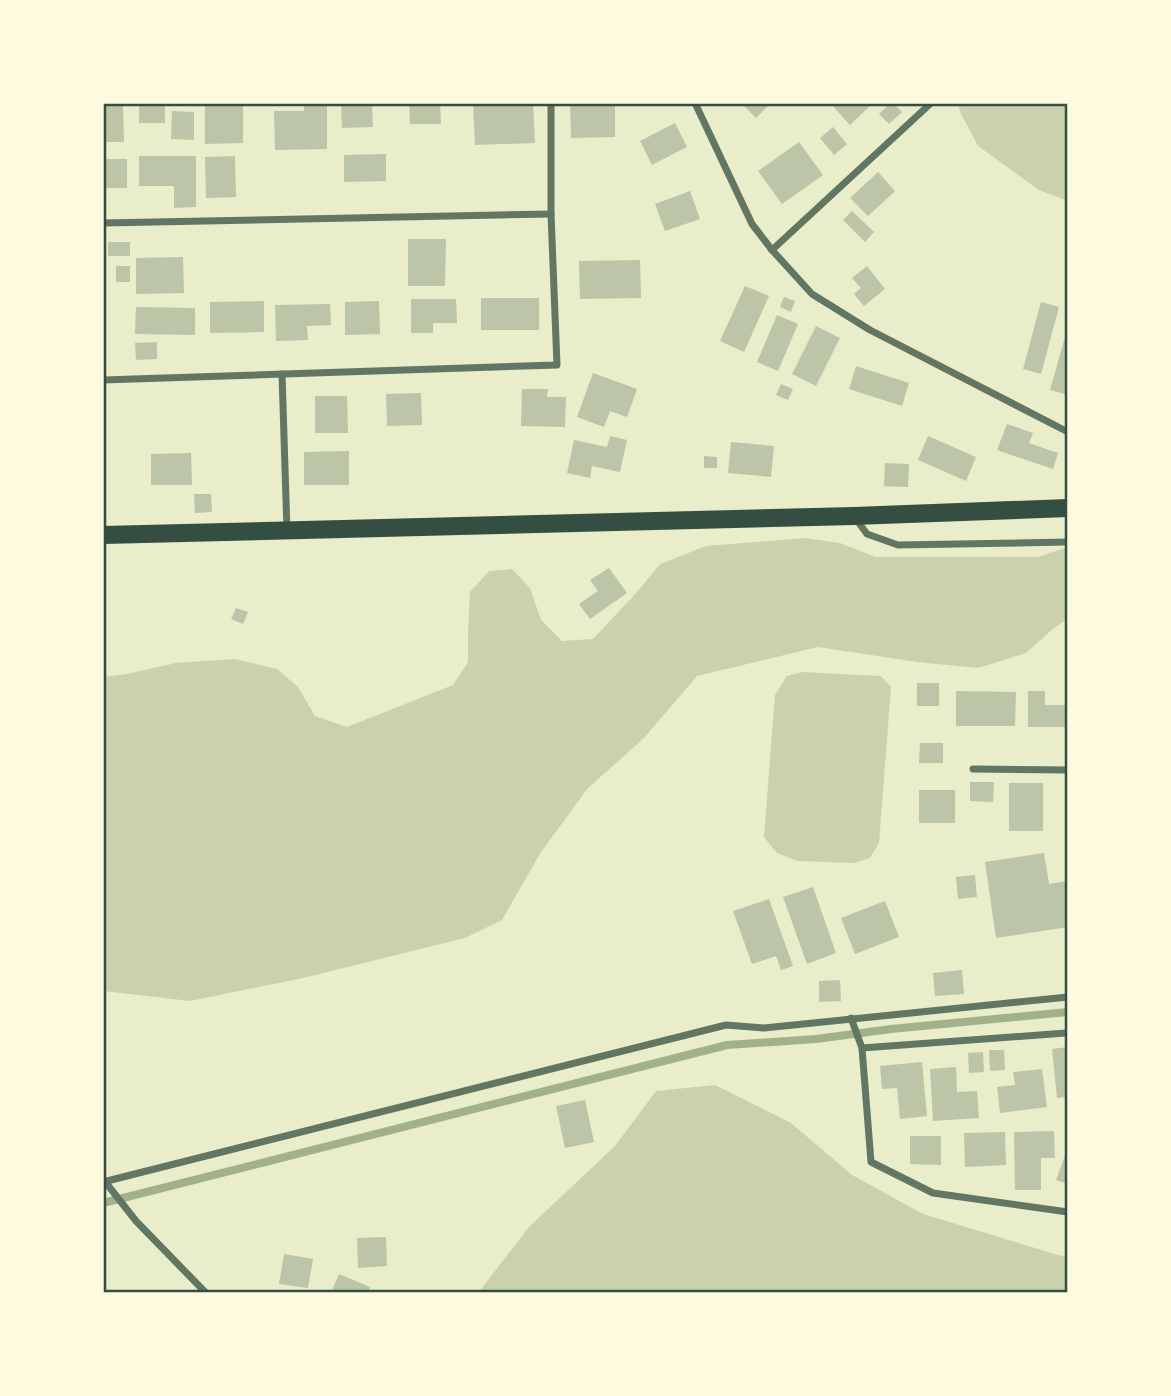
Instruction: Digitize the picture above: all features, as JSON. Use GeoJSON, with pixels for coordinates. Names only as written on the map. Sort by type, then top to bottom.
{"type":"FeatureCollection","features":[{"type":"Feature","properties":{"kind":"main road"},"geometry":{"type":"LineString","coordinates":[[103,535],[1068,508]]}},
{"type":"Feature","properties":{"kind":"street"},"geometry":{"type":"LineString","coordinates":[[103,380],[557,365],[551,214],[551,103]]}},
{"type":"Feature","properties":{"kind":"street"},"geometry":{"type":"LineString","coordinates":[[695,103],[752,224],[812,294],[859,323],[1068,432]]}},
{"type":"Feature","properties":{"kind":"street"},"geometry":{"type":"LineString","coordinates":[[772,250],[930,104]]}},
{"type":"Feature","properties":{"kind":"street"},"geometry":{"type":"LineString","coordinates":[[103,223],[551,214]]}},
{"type":"Feature","properties":{"kind":"street"},"geometry":{"type":"LineString","coordinates":[[282,374],[287,531]]}},
{"type":"Feature","properties":{"kind":"street"},"geometry":{"type":"LineString","coordinates":[[854,516],[867,534],[898,545],[1068,542]]}},
{"type":"Feature","properties":{"kind":"street"},"geometry":{"type":"LineString","coordinates":[[973,769],[1068,771]]}},
{"type":"Feature","properties":{"kind":"street"},"geometry":{"type":"LineString","coordinates":[[206,1293],[136,1220],[104,1181],[726,1025],[764,1028],[1068,997]]}},
{"type":"Feature","properties":{"kind":"street"},"geometry":{"type":"LineString","coordinates":[[851,1018],[862,1048],[871,1162],[933,1193],[1068,1212]]}},
{"type":"Feature","properties":{"kind":"street"},"geometry":{"type":"LineString","coordinates":[[862,1048],[1066,1033]]}},
{"type":"Feature","properties":{"kind":"green space"},"geometry":{"type":"Polygon","coordinates":[[[958,103],[1068,103],[1068,201],[1039,190],[978,146],[958,103]]]}},
{"type":"Feature","properties":{"kind":"green space"},"geometry":{"type":"Polygon","coordinates":[[[805,538],[840,543],[876,557],[1038,557],[1068,547],[1068,619],[1026,653],[978,668],[818,647],[697,676],[644,738],[588,788],[541,852],[502,920],[465,938],[303,978],[190,1001],[103,991],[103,677],[176,663],[235,659],[277,669],[298,687],[315,716],[347,727],[453,685],[468,662],[470,592],[489,571],[512,569],[530,588],[541,620],[562,641],[593,639],[660,564],[706,546],[805,538]]]}},
{"type":"Feature","properties":{"kind":"green space"},"geometry":{"type":"Polygon","coordinates":[[[802,672],[881,676],[891,687],[879,843],[870,858],[854,863],[797,861],[777,853],[764,837],[775,695],[787,676],[802,672]]]}},
{"type":"Feature","properties":{"kind":"green space"},"geometry":{"type":"Polygon","coordinates":[[[715,1085],[791,1123],[852,1175],[923,1214],[1068,1258],[1068,1293],[478,1293],[529,1227],[615,1146],[656,1091],[715,1085]]]}},
{"type":"Feature","properties":{"kind":"building"},"geometry":{"type":"Polygon","coordinates":[[[103,103],[123,103],[124,142],[103,142],[103,103]]]}},
{"type":"Feature","properties":{"kind":"building"},"geometry":{"type":"Polygon","coordinates":[[[139,103],[165,103],[165,123],[139,123],[139,103]]]}},
{"type":"Feature","properties":{"kind":"building"},"geometry":{"type":"Polygon","coordinates":[[[205,103],[243,103],[243,143],[205,144],[205,103]]]}},
{"type":"Feature","properties":{"kind":"building"},"geometry":{"type":"Polygon","coordinates":[[[304,103],[327,103],[327,149],[275,150],[274,111],[304,111],[304,103]]]}},
{"type":"Feature","properties":{"kind":"building"},"geometry":{"type":"Polygon","coordinates":[[[341,103],[372,103],[373,127],[342,128],[341,103]]]}},
{"type":"Feature","properties":{"kind":"building"},"geometry":{"type":"Polygon","coordinates":[[[409,103],[440,103],[441,124],[410,124],[409,103]]]}},
{"type":"Feature","properties":{"kind":"building"},"geometry":{"type":"Polygon","coordinates":[[[533,103],[535,143],[475,145],[473,104],[533,103]]]}},
{"type":"Feature","properties":{"kind":"building"},"geometry":{"type":"Polygon","coordinates":[[[570,103],[615,103],[615,137],[571,138],[570,103]]]}},
{"type":"Feature","properties":{"kind":"building"},"geometry":{"type":"Polygon","coordinates":[[[741,103],[771,103],[756,118],[741,103]]]}},
{"type":"Feature","properties":{"kind":"building"},"geometry":{"type":"Polygon","coordinates":[[[830,103],[873,103],[850,125],[830,103]]]}},
{"type":"Feature","properties":{"kind":"building"},"geometry":{"type":"Polygon","coordinates":[[[890,103],[902,112],[889,124],[879,114],[890,103]]]}},
{"type":"Feature","properties":{"kind":"building"},"geometry":{"type":"Polygon","coordinates":[[[172,111],[194,112],[194,140],[171,139],[172,111]]]}},
{"type":"Feature","properties":{"kind":"building"},"geometry":{"type":"Polygon","coordinates":[[[675,123],[687,147],[652,165],[640,141],[675,123]]]}},
{"type":"Feature","properties":{"kind":"building"},"geometry":{"type":"Polygon","coordinates":[[[833,127],[847,144],[834,155],[820,138],[833,127]]]}},
{"type":"Feature","properties":{"kind":"building"},"geometry":{"type":"Polygon","coordinates":[[[799,142],[823,175],[782,204],[758,171],[799,142]]]}},
{"type":"Feature","properties":{"kind":"building"},"geometry":{"type":"Polygon","coordinates":[[[386,154],[386,181],[344,182],[344,155],[386,154]]]}},
{"type":"Feature","properties":{"kind":"building"},"geometry":{"type":"Polygon","coordinates":[[[139,156],[196,156],[196,207],[174,208],[174,186],[139,186],[139,156]]]}},
{"type":"Feature","properties":{"kind":"building"},"geometry":{"type":"Polygon","coordinates":[[[235,156],[236,197],[206,198],[205,157],[235,156]]]}},
{"type":"Feature","properties":{"kind":"building"},"geometry":{"type":"Polygon","coordinates":[[[103,159],[127,159],[127,188],[103,188],[103,159]]]}},
{"type":"Feature","properties":{"kind":"building"},"geometry":{"type":"Polygon","coordinates":[[[878,172],[895,191],[868,216],[850,198],[878,172]]]}},
{"type":"Feature","properties":{"kind":"building"},"geometry":{"type":"Polygon","coordinates":[[[690,191],[700,219],[665,231],[655,204],[690,191]]]}},
{"type":"Feature","properties":{"kind":"building"},"geometry":{"type":"Polygon","coordinates":[[[852,211],[874,232],[865,242],[843,220],[852,211]]]}},
{"type":"Feature","properties":{"kind":"building"},"geometry":{"type":"Polygon","coordinates":[[[408,239],[446,239],[445,286],[408,286],[408,239]]]}},
{"type":"Feature","properties":{"kind":"building"},"geometry":{"type":"Polygon","coordinates":[[[108,242],[130,242],[130,256],[108,256],[108,242]]]}},
{"type":"Feature","properties":{"kind":"building"},"geometry":{"type":"Polygon","coordinates":[[[183,257],[184,293],[136,294],[136,258],[183,257]]]}},
{"type":"Feature","properties":{"kind":"building"},"geometry":{"type":"Polygon","coordinates":[[[640,260],[641,298],[580,299],[579,261],[640,260]]]}},
{"type":"Feature","properties":{"kind":"building"},"geometry":{"type":"Polygon","coordinates":[[[116,266],[130,266],[130,282],[116,282],[116,266]]]}},
{"type":"Feature","properties":{"kind":"building"},"geometry":{"type":"Polygon","coordinates":[[[867,266],[885,289],[864,306],[854,294],[861,288],[852,278],[867,266]]]}},
{"type":"Feature","properties":{"kind":"building"},"geometry":{"type":"Polygon","coordinates":[[[745,286],[769,296],[744,352],[720,341],[745,286]]]}},
{"type":"Feature","properties":{"kind":"building"},"geometry":{"type":"Polygon","coordinates":[[[784,297],[795,301],[791,312],[780,307],[784,297]]]}},
{"type":"Feature","properties":{"kind":"building"},"geometry":{"type":"Polygon","coordinates":[[[481,298],[539,298],[539,330],[481,330],[481,298]]]}},
{"type":"Feature","properties":{"kind":"building"},"geometry":{"type":"Polygon","coordinates":[[[411,299],[456,299],[457,323],[433,323],[433,333],[411,333],[411,299]]]}},
{"type":"Feature","properties":{"kind":"building"},"geometry":{"type":"Polygon","coordinates":[[[264,301],[264,332],[210,333],[210,302],[264,301]]]}},
{"type":"Feature","properties":{"kind":"building"},"geometry":{"type":"Polygon","coordinates":[[[379,301],[380,334],[345,335],[345,302],[379,301]]]}},
{"type":"Feature","properties":{"kind":"building"},"geometry":{"type":"Polygon","coordinates":[[[1041,302],[1059,307],[1041,374],[1023,369],[1041,302]]]}},
{"type":"Feature","properties":{"kind":"building"},"geometry":{"type":"Polygon","coordinates":[[[330,304],[331,325],[307,326],[308,340],[276,341],[275,305],[330,304]]]}},
{"type":"Feature","properties":{"kind":"building"},"geometry":{"type":"Polygon","coordinates":[[[136,307],[195,308],[195,335],[135,334],[136,307]]]}},
{"type":"Feature","properties":{"kind":"building"},"geometry":{"type":"Polygon","coordinates":[[[777,315],[798,324],[778,371],[757,362],[777,315]]]}},
{"type":"Feature","properties":{"kind":"building"},"geometry":{"type":"Polygon","coordinates":[[[816,326],[840,338],[816,386],[792,374],[816,326]]]}},
{"type":"Feature","properties":{"kind":"building"},"geometry":{"type":"Polygon","coordinates":[[[1068,330],[1068,395],[1050,390],[1068,330]]]}},
{"type":"Feature","properties":{"kind":"building"},"geometry":{"type":"Polygon","coordinates":[[[157,342],[157,359],[136,360],[135,343],[157,342]]]}},
{"type":"Feature","properties":{"kind":"building"},"geometry":{"type":"Polygon","coordinates":[[[856,366],[909,383],[902,406],[849,389],[856,366]]]}},
{"type":"Feature","properties":{"kind":"building"},"geometry":{"type":"Polygon","coordinates":[[[593,373],[637,389],[627,417],[610,411],[604,427],[577,417],[593,373]]]}},
{"type":"Feature","properties":{"kind":"building"},"geometry":{"type":"Polygon","coordinates":[[[781,384],[793,389],[788,400],[776,395],[781,384]]]}},
{"type":"Feature","properties":{"kind":"building"},"geometry":{"type":"Polygon","coordinates":[[[522,389],[548,389],[547,397],[566,397],[565,427],[521,426],[522,389]]]}},
{"type":"Feature","properties":{"kind":"building"},"geometry":{"type":"Polygon","coordinates":[[[421,393],[422,425],[387,426],[386,394],[421,393]]]}},
{"type":"Feature","properties":{"kind":"building"},"geometry":{"type":"Polygon","coordinates":[[[315,396],[347,396],[348,433],[315,433],[315,396]]]}},
{"type":"Feature","properties":{"kind":"building"},"geometry":{"type":"Polygon","coordinates":[[[1007,424],[1033,433],[1029,443],[1058,453],[1053,469],[997,450],[1007,424]]]}},
{"type":"Feature","properties":{"kind":"building"},"geometry":{"type":"Polygon","coordinates":[[[610,436],[627,440],[620,472],[592,466],[590,478],[567,473],[574,440],[607,447],[610,436]]]}},
{"type":"Feature","properties":{"kind":"building"},"geometry":{"type":"Polygon","coordinates":[[[928,436],[976,457],[966,481],[918,460],[928,436]]]}},
{"type":"Feature","properties":{"kind":"building"},"geometry":{"type":"Polygon","coordinates":[[[731,442],[774,446],[771,477],[728,473],[731,442]]]}},
{"type":"Feature","properties":{"kind":"building"},"geometry":{"type":"Polygon","coordinates":[[[349,451],[349,485],[304,485],[304,452],[349,451]]]}},
{"type":"Feature","properties":{"kind":"building"},"geometry":{"type":"Polygon","coordinates":[[[191,453],[192,485],[151,485],[151,454],[191,453]]]}},
{"type":"Feature","properties":{"kind":"building"},"geometry":{"type":"Polygon","coordinates":[[[704,456],[717,457],[717,468],[704,468],[704,456]]]}},
{"type":"Feature","properties":{"kind":"building"},"geometry":{"type":"Polygon","coordinates":[[[885,463],[909,464],[908,487],[884,486],[885,463]]]}},
{"type":"Feature","properties":{"kind":"building"},"geometry":{"type":"Polygon","coordinates":[[[194,494],[211,494],[212,512],[195,513],[194,494]]]}},
{"type":"Feature","properties":{"kind":"building"},"geometry":{"type":"Polygon","coordinates":[[[609,568],[627,593],[590,619],[579,604],[598,591],[590,580],[609,568]]]}},
{"type":"Feature","properties":{"kind":"building"},"geometry":{"type":"Polygon","coordinates":[[[236,608],[248,612],[243,624],[231,619],[236,608]]]}},
{"type":"Feature","properties":{"kind":"building"},"geometry":{"type":"Polygon","coordinates":[[[917,683],[939,683],[939,706],[917,706],[917,683]]]}},
{"type":"Feature","properties":{"kind":"building"},"geometry":{"type":"Polygon","coordinates":[[[956,691],[1016,692],[1015,726],[956,726],[956,691]]]}},
{"type":"Feature","properties":{"kind":"building"},"geometry":{"type":"Polygon","coordinates":[[[1028,691],[1045,691],[1045,705],[1068,705],[1068,727],[1028,727],[1028,691]]]}},
{"type":"Feature","properties":{"kind":"building"},"geometry":{"type":"Polygon","coordinates":[[[920,743],[943,743],[943,763],[919,763],[920,743]]]}},
{"type":"Feature","properties":{"kind":"building"},"geometry":{"type":"Polygon","coordinates":[[[970,782],[994,782],[993,802],[970,801],[970,782]]]}},
{"type":"Feature","properties":{"kind":"building"},"geometry":{"type":"Polygon","coordinates":[[[1009,783],[1043,783],[1043,831],[1009,831],[1009,783]]]}},
{"type":"Feature","properties":{"kind":"building"},"geometry":{"type":"Polygon","coordinates":[[[919,790],[955,790],[955,823],[919,823],[919,790]]]}},
{"type":"Feature","properties":{"kind":"building"},"geometry":{"type":"Polygon","coordinates":[[[1044,853],[1049,884],[1068,881],[1068,927],[996,938],[985,862],[1044,853]]]}},
{"type":"Feature","properties":{"kind":"building"},"geometry":{"type":"Polygon","coordinates":[[[975,875],[977,897],[958,899],[956,877],[975,875]]]}},
{"type":"Feature","properties":{"kind":"building"},"geometry":{"type":"Polygon","coordinates":[[[813,887],[836,953],[807,964],[783,897],[813,887]]]}},
{"type":"Feature","properties":{"kind":"building"},"geometry":{"type":"Polygon","coordinates":[[[769,899],[793,966],[781,970],[776,956],[752,964],[733,911],[769,899]]]}},
{"type":"Feature","properties":{"kind":"building"},"geometry":{"type":"Polygon","coordinates":[[[885,901],[899,937],[855,954],[841,918],[885,901]]]}},
{"type":"Feature","properties":{"kind":"building"},"geometry":{"type":"Polygon","coordinates":[[[962,970],[964,994],[935,996],[933,973],[962,970]]]}},
{"type":"Feature","properties":{"kind":"building"},"geometry":{"type":"Polygon","coordinates":[[[840,980],[841,1001],[819,1002],[819,981],[840,980]]]}},
{"type":"Feature","properties":{"kind":"building"},"geometry":{"type":"Polygon","coordinates":[[[1068,1047],[1068,1097],[1057,1098],[1052,1049],[1068,1047]]]}},
{"type":"Feature","properties":{"kind":"building"},"geometry":{"type":"Polygon","coordinates":[[[989,1050],[1004,1050],[1005,1070],[990,1071],[989,1050]]]}},
{"type":"Feature","properties":{"kind":"building"},"geometry":{"type":"Polygon","coordinates":[[[983,1052],[984,1072],[969,1073],[968,1053],[983,1052]]]}},
{"type":"Feature","properties":{"kind":"building"},"geometry":{"type":"Polygon","coordinates":[[[922,1062],[927,1116],[900,1119],[897,1088],[882,1089],[880,1066],[922,1062]]]}},
{"type":"Feature","properties":{"kind":"building"},"geometry":{"type":"Polygon","coordinates":[[[956,1067],[957,1092],[977,1091],[979,1118],[933,1121],[930,1069],[956,1067]]]}},
{"type":"Feature","properties":{"kind":"building"},"geometry":{"type":"Polygon","coordinates":[[[1042,1069],[1047,1107],[1000,1113],[997,1087],[1015,1085],[1013,1072],[1042,1069]]]}},
{"type":"Feature","properties":{"kind":"building"},"geometry":{"type":"Polygon","coordinates":[[[585,1100],[594,1142],[565,1148],[556,1106],[585,1100]]]}},
{"type":"Feature","properties":{"kind":"building"},"geometry":{"type":"Polygon","coordinates":[[[1054,1131],[1055,1158],[1041,1158],[1041,1190],[1015,1190],[1014,1132],[1054,1131]]]}},
{"type":"Feature","properties":{"kind":"building"},"geometry":{"type":"Polygon","coordinates":[[[1005,1132],[1006,1165],[965,1167],[964,1133],[1005,1132]]]}},
{"type":"Feature","properties":{"kind":"building"},"geometry":{"type":"Polygon","coordinates":[[[910,1136],[941,1136],[941,1165],[910,1164],[910,1136]]]}},
{"type":"Feature","properties":{"kind":"building"},"geometry":{"type":"Polygon","coordinates":[[[1068,1147],[1068,1184],[1056,1180],[1068,1147]]]}},
{"type":"Feature","properties":{"kind":"building"},"geometry":{"type":"Polygon","coordinates":[[[386,1237],[387,1266],[358,1268],[357,1238],[386,1237]]]}},
{"type":"Feature","properties":{"kind":"building"},"geometry":{"type":"Polygon","coordinates":[[[284,1254],[313,1259],[308,1288],[279,1284],[284,1254]]]}},
{"type":"Feature","properties":{"kind":"building"},"geometry":{"type":"Polygon","coordinates":[[[339,1274],[370,1287],[368,1293],[331,1293],[339,1274]]]}},
{"type":"Feature","properties":{"kind":"waterway"},"geometry":{"type":"LineString","coordinates":[[103,1203],[727,1045],[816,1039],[1068,1012]]}}]}
